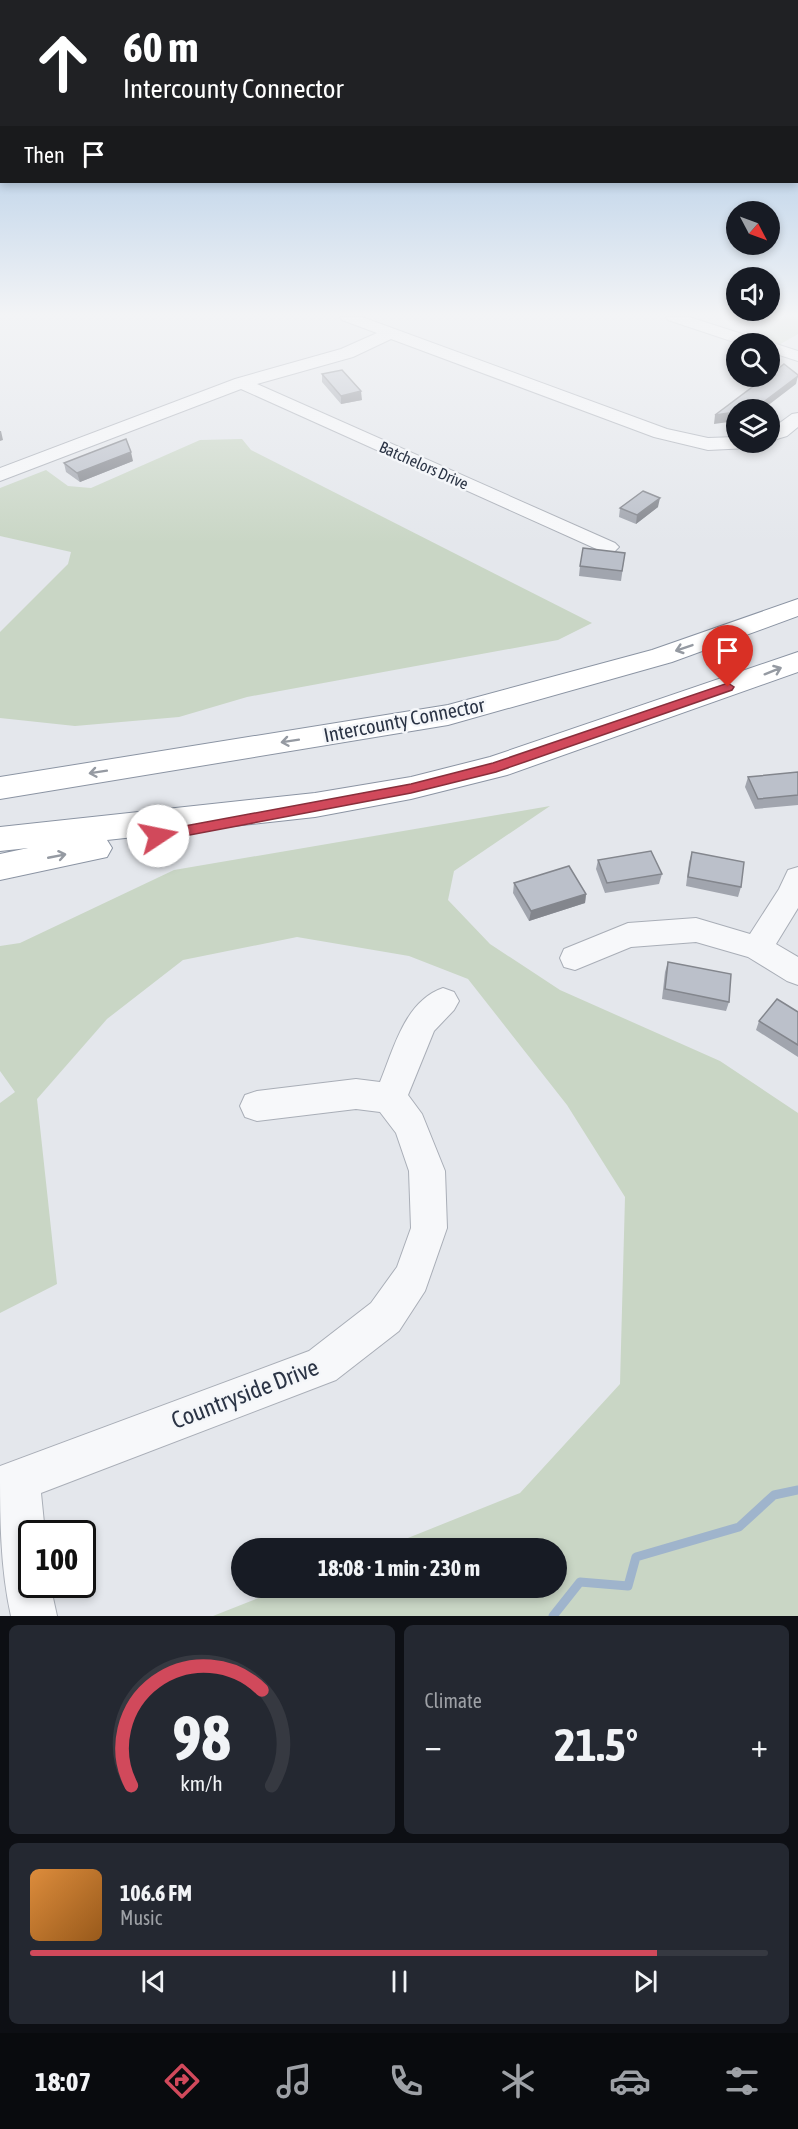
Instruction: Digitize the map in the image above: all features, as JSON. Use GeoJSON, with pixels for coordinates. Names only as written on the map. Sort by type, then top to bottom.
{"type":"FeatureCollection","features":[{"type":"Feature","properties":{"kind":"highway","name":"Intercounty Connector"},"geometry":{"type":"LineString","coordinates":[[0,788],[448,715],[662,656],[798,607]]}},
{"type":"Feature","properties":{"kind":"highway"},"geometry":{"type":"LineString","coordinates":[[0,867],[315,805],[411,789],[496,767],[750,680],[798,661]]}},
{"type":"Feature","properties":{"kind":"highway"},"geometry":{"type":"LineString","coordinates":[[0,839],[315,805]]}},
{"type":"Feature","properties":{"kind":"street"},"geometry":{"type":"LineString","coordinates":[[0,475],[216,392]]}},
{"type":"Feature","properties":{"kind":"street","name":"Batchelors Drive"},"geometry":{"type":"LineString","coordinates":[[262,392],[608,547]]}},
{"type":"Feature","properties":{"kind":"street"},"geometry":{"type":"LineString","coordinates":[[553,392],[672,436],[708,444],[726,443]]}},
{"type":"Feature","properties":{"kind":"street"},"geometry":{"type":"LineString","coordinates":[[780,432],[798,418]]}},
{"type":"Feature","properties":{"kind":"street"},"geometry":{"type":"LineString","coordinates":[[757,948],[792,893],[798,878]]}},
{"type":"Feature","properties":{"kind":"street"},"geometry":{"type":"LineString","coordinates":[[575,958],[628,935],[696,930],[757,948],[798,972]]}},
{"type":"Feature","properties":{"kind":"street"},"geometry":{"type":"LineString","coordinates":[[257,1106],[356,1094],[390,1098],[421,1023],[443,1001]]}},
{"type":"Feature","properties":{"kind":"street","name":"Countryside Drive"},"geometry":{"type":"LineString","coordinates":[[9,1484],[322,1366],[385,1317],[412,1278],[429,1228],[427,1171],[410,1125],[390,1098]]}},
{"type":"Feature","properties":{"kind":"street"},"geometry":{"type":"LineString","coordinates":[[9,1484],[34,1616]]}},
{"type":"Feature","properties":{"kind":"green space"},"geometry":{"type":"Polygon","coordinates":[[[242,439],[251,450],[592,623],[558,640],[247,697],[179,717],[75,726],[0,718],[0,632],[68,564],[71,552],[0,536],[0,488],[46,470],[68,486],[91,488],[200,440],[242,439]]]}},
{"type":"Feature","properties":{"kind":"green space"},"geometry":{"type":"Polygon","coordinates":[[[550,806],[454,871],[448,900],[490,944],[560,990],[720,1061],[798,1113],[798,1616],[213,1616],[258,1598],[567,1598],[567,1538],[408,1538],[520,1493],[620,1384],[625,1197],[567,1105],[468,979],[409,956],[297,937],[183,960],[107,1019],[37,1099],[57,1284],[0,1313],[0,1103],[15,1092],[0,1071],[0,946],[20,943],[174,870],[550,806]]]}},
{"type":"Feature","properties":{"kind":"building"},"geometry":{"type":"Polygon","coordinates":[[[338,392],[355,392],[341,396],[338,392]]]}},
{"type":"Feature","properties":{"kind":"building"},"geometry":{"type":"Polygon","coordinates":[[[745,392],[776,392],[768,399],[736,399],[745,392]]]}},
{"type":"Feature","properties":{"kind":"building"},"geometry":{"type":"Polygon","coordinates":[[[726,407],[726,413],[715,415],[726,407]]]}},
{"type":"Feature","properties":{"kind":"building"},"geometry":{"type":"Polygon","coordinates":[[[126,439],[131,452],[77,473],[64,463],[126,439]]]}},
{"type":"Feature","properties":{"kind":"building"},"geometry":{"type":"Polygon","coordinates":[[[643,491],[660,498],[637,515],[620,508],[643,491]]]}},
{"type":"Feature","properties":{"kind":"building"},"geometry":{"type":"Polygon","coordinates":[[[583,548],[625,553],[622,571],[580,566],[583,548]]]}},
{"type":"Feature","properties":{"kind":"building"},"geometry":{"type":"Polygon","coordinates":[[[798,772],[798,795],[758,799],[748,777],[798,772]]]}},
{"type":"Feature","properties":{"kind":"building"},"geometry":{"type":"Polygon","coordinates":[[[651,851],[662,874],[607,883],[598,860],[651,851]]]}},
{"type":"Feature","properties":{"kind":"building"},"geometry":{"type":"Polygon","coordinates":[[[692,852],[744,862],[741,887],[688,877],[692,852]]]}},
{"type":"Feature","properties":{"kind":"building"},"geometry":{"type":"Polygon","coordinates":[[[569,866],[586,894],[531,911],[514,883],[569,866]]]}},
{"type":"Feature","properties":{"kind":"building"},"geometry":{"type":"Polygon","coordinates":[[[668,962],[731,974],[729,1002],[665,989],[668,962]]]}},
{"type":"Feature","properties":{"kind":"building"},"geometry":{"type":"Polygon","coordinates":[[[777,999],[798,1012],[798,1045],[759,1021],[777,999]]]}},
{"type":"Feature","properties":{"kind":"waterway"},"geometry":{"type":"LineString","coordinates":[[553,1616],[580,1582],[628,1586],[636,1557],[739,1527],[774,1495],[798,1490]]}},
{"type":"Feature","properties":{"kind":"route"},"geometry":{"type":"LineString","coordinates":[[158,836],[315,805],[411,789],[496,767],[728,687]]}}]}
